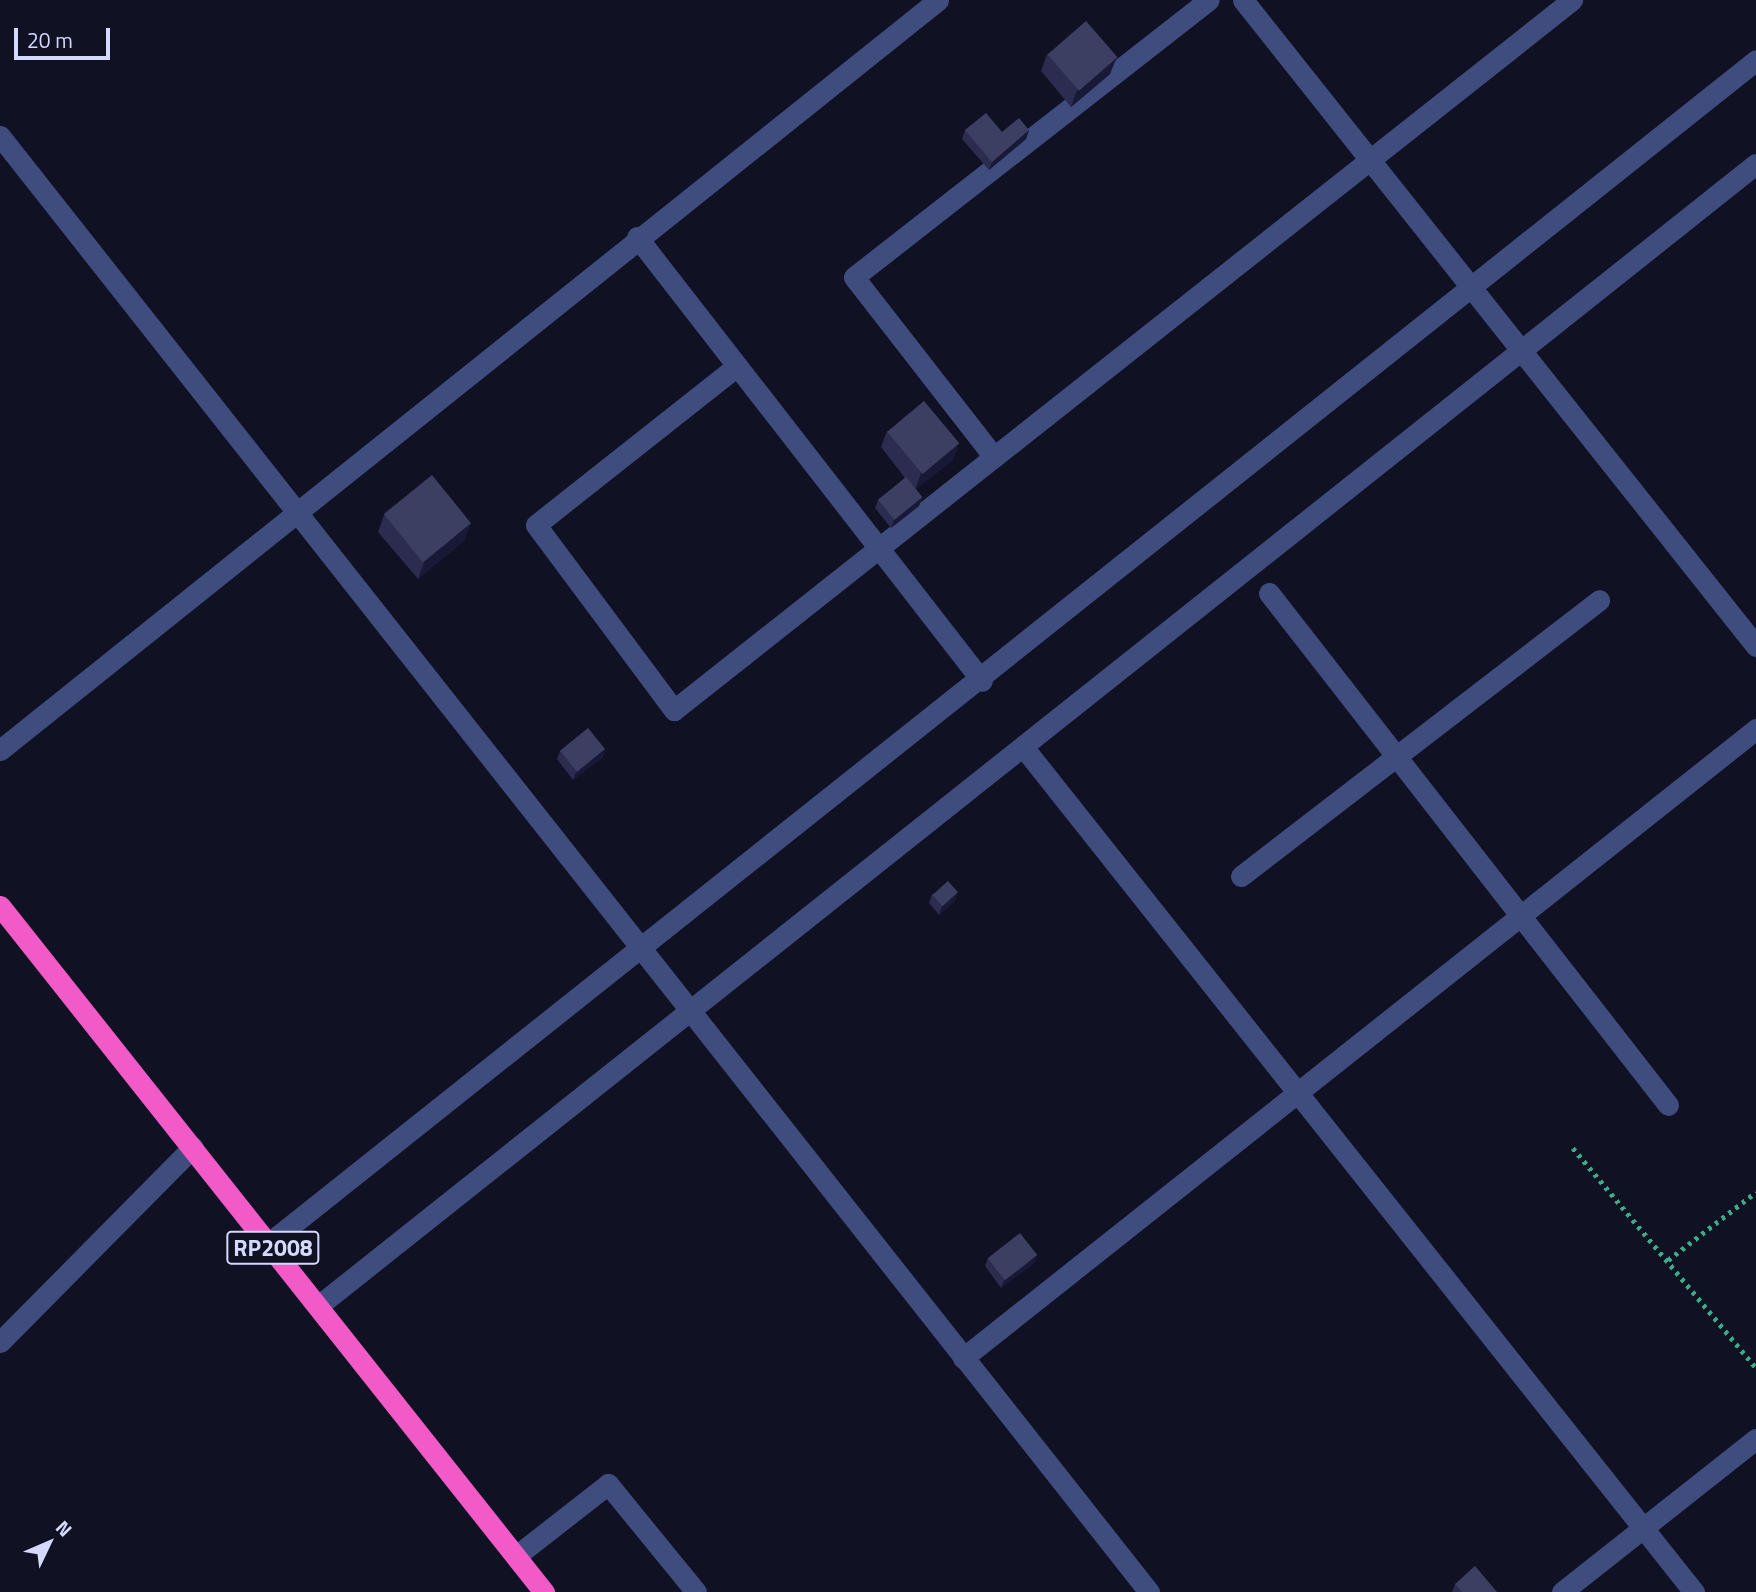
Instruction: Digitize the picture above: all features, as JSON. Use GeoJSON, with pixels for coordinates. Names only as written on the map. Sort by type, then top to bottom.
{"type":"FeatureCollection","features":[{"type":"Feature","properties":{"kind":"highway","name":"RP2008"},"geometry":{"type":"LineString","coordinates":[[0,906],[544,1592]]}},
{"type":"Feature","properties":{"kind":"street"},"geometry":{"type":"LineString","coordinates":[[0,750],[294,509],[938,0]]}},
{"type":"Feature","properties":{"kind":"street"},"geometry":{"type":"LineString","coordinates":[[994,457],[854,277],[1209,0]]}},
{"type":"Feature","properties":{"kind":"street"},"geometry":{"type":"LineString","coordinates":[[1243,0],[1756,646]]}},
{"type":"Feature","properties":{"kind":"street"},"geometry":{"type":"LineString","coordinates":[[737,366],[536,525],[674,710],[1572,0]]}},
{"type":"Feature","properties":{"kind":"street"},"geometry":{"type":"LineString","coordinates":[[269,1243],[637,949],[982,681],[1756,60]]}},
{"type":"Feature","properties":{"kind":"street"},"geometry":{"type":"LineString","coordinates":[[0,136],[637,949],[1149,1592]]}},
{"type":"Feature","properties":{"kind":"street"},"geometry":{"type":"LineString","coordinates":[[318,1306],[1756,164]]}},
{"type":"Feature","properties":{"kind":"street"},"geometry":{"type":"LineString","coordinates":[[637,237],[982,681]]}},
{"type":"Feature","properties":{"kind":"street"},"geometry":{"type":"LineString","coordinates":[[1269,593],[1668,1105]]}},
{"type":"Feature","properties":{"kind":"street"},"geometry":{"type":"LineString","coordinates":[[1241,876],[1599,600]]}},
{"type":"Feature","properties":{"kind":"street"},"geometry":{"type":"LineString","coordinates":[[963,1358],[1756,729]]}},
{"type":"Feature","properties":{"kind":"street"},"geometry":{"type":"LineString","coordinates":[[1024,748],[1295,1095],[1694,1592]]}},
{"type":"Feature","properties":{"kind":"street"},"geometry":{"type":"LineString","coordinates":[[0,1342],[193,1147]]}},
{"type":"Feature","properties":{"kind":"street"},"geometry":{"type":"LineString","coordinates":[[1562,1592],[1756,1439]]}},
{"type":"Feature","properties":{"kind":"street"},"geometry":{"type":"LineString","coordinates":[[516,1556],[608,1484],[696,1592]]}},
{"type":"Feature","properties":{"kind":"path"},"geometry":{"type":"LineString","coordinates":[[1573,1148],[1756,1368]]}},
{"type":"Feature","properties":{"kind":"path"},"geometry":{"type":"LineString","coordinates":[[1668,1260],[1756,1192]]}},
{"type":"Feature","properties":{"kind":"building"},"geometry":{"type":"Polygon","coordinates":[[[1086,21],[1117,57],[1079,91],[1048,54],[1086,21]]]}},
{"type":"Feature","properties":{"kind":"building"},"geometry":{"type":"Polygon","coordinates":[[[986,113],[1002,132],[1019,118],[1029,130],[992,162],[965,130],[986,113]]]}},
{"type":"Feature","properties":{"kind":"building"},"geometry":{"type":"Polygon","coordinates":[[[924,401],[959,443],[923,474],[887,432],[924,401]]]}},
{"type":"Feature","properties":{"kind":"building"},"geometry":{"type":"Polygon","coordinates":[[[432,475],[471,523],[423,562],[384,514],[432,475]]]}},
{"type":"Feature","properties":{"kind":"building"},"geometry":{"type":"Polygon","coordinates":[[[906,477],[922,497],[894,520],[878,500],[906,477]]]}},
{"type":"Feature","properties":{"kind":"building"},"geometry":{"type":"Polygon","coordinates":[[[588,728],[605,749],[577,772],[560,751],[588,728]]]}},
{"type":"Feature","properties":{"kind":"building"},"geometry":{"type":"Polygon","coordinates":[[[948,881],[958,892],[942,906],[932,895],[948,881]]]}},
{"type":"Feature","properties":{"kind":"building"},"geometry":{"type":"Polygon","coordinates":[[[1020,1233],[1037,1255],[1005,1280],[988,1258],[1020,1233]]]}},
{"type":"Feature","properties":{"kind":"building"},"geometry":{"type":"Polygon","coordinates":[[[1475,1566],[1497,1592],[1462,1592],[1455,1584],[1475,1566]]]}}]}
